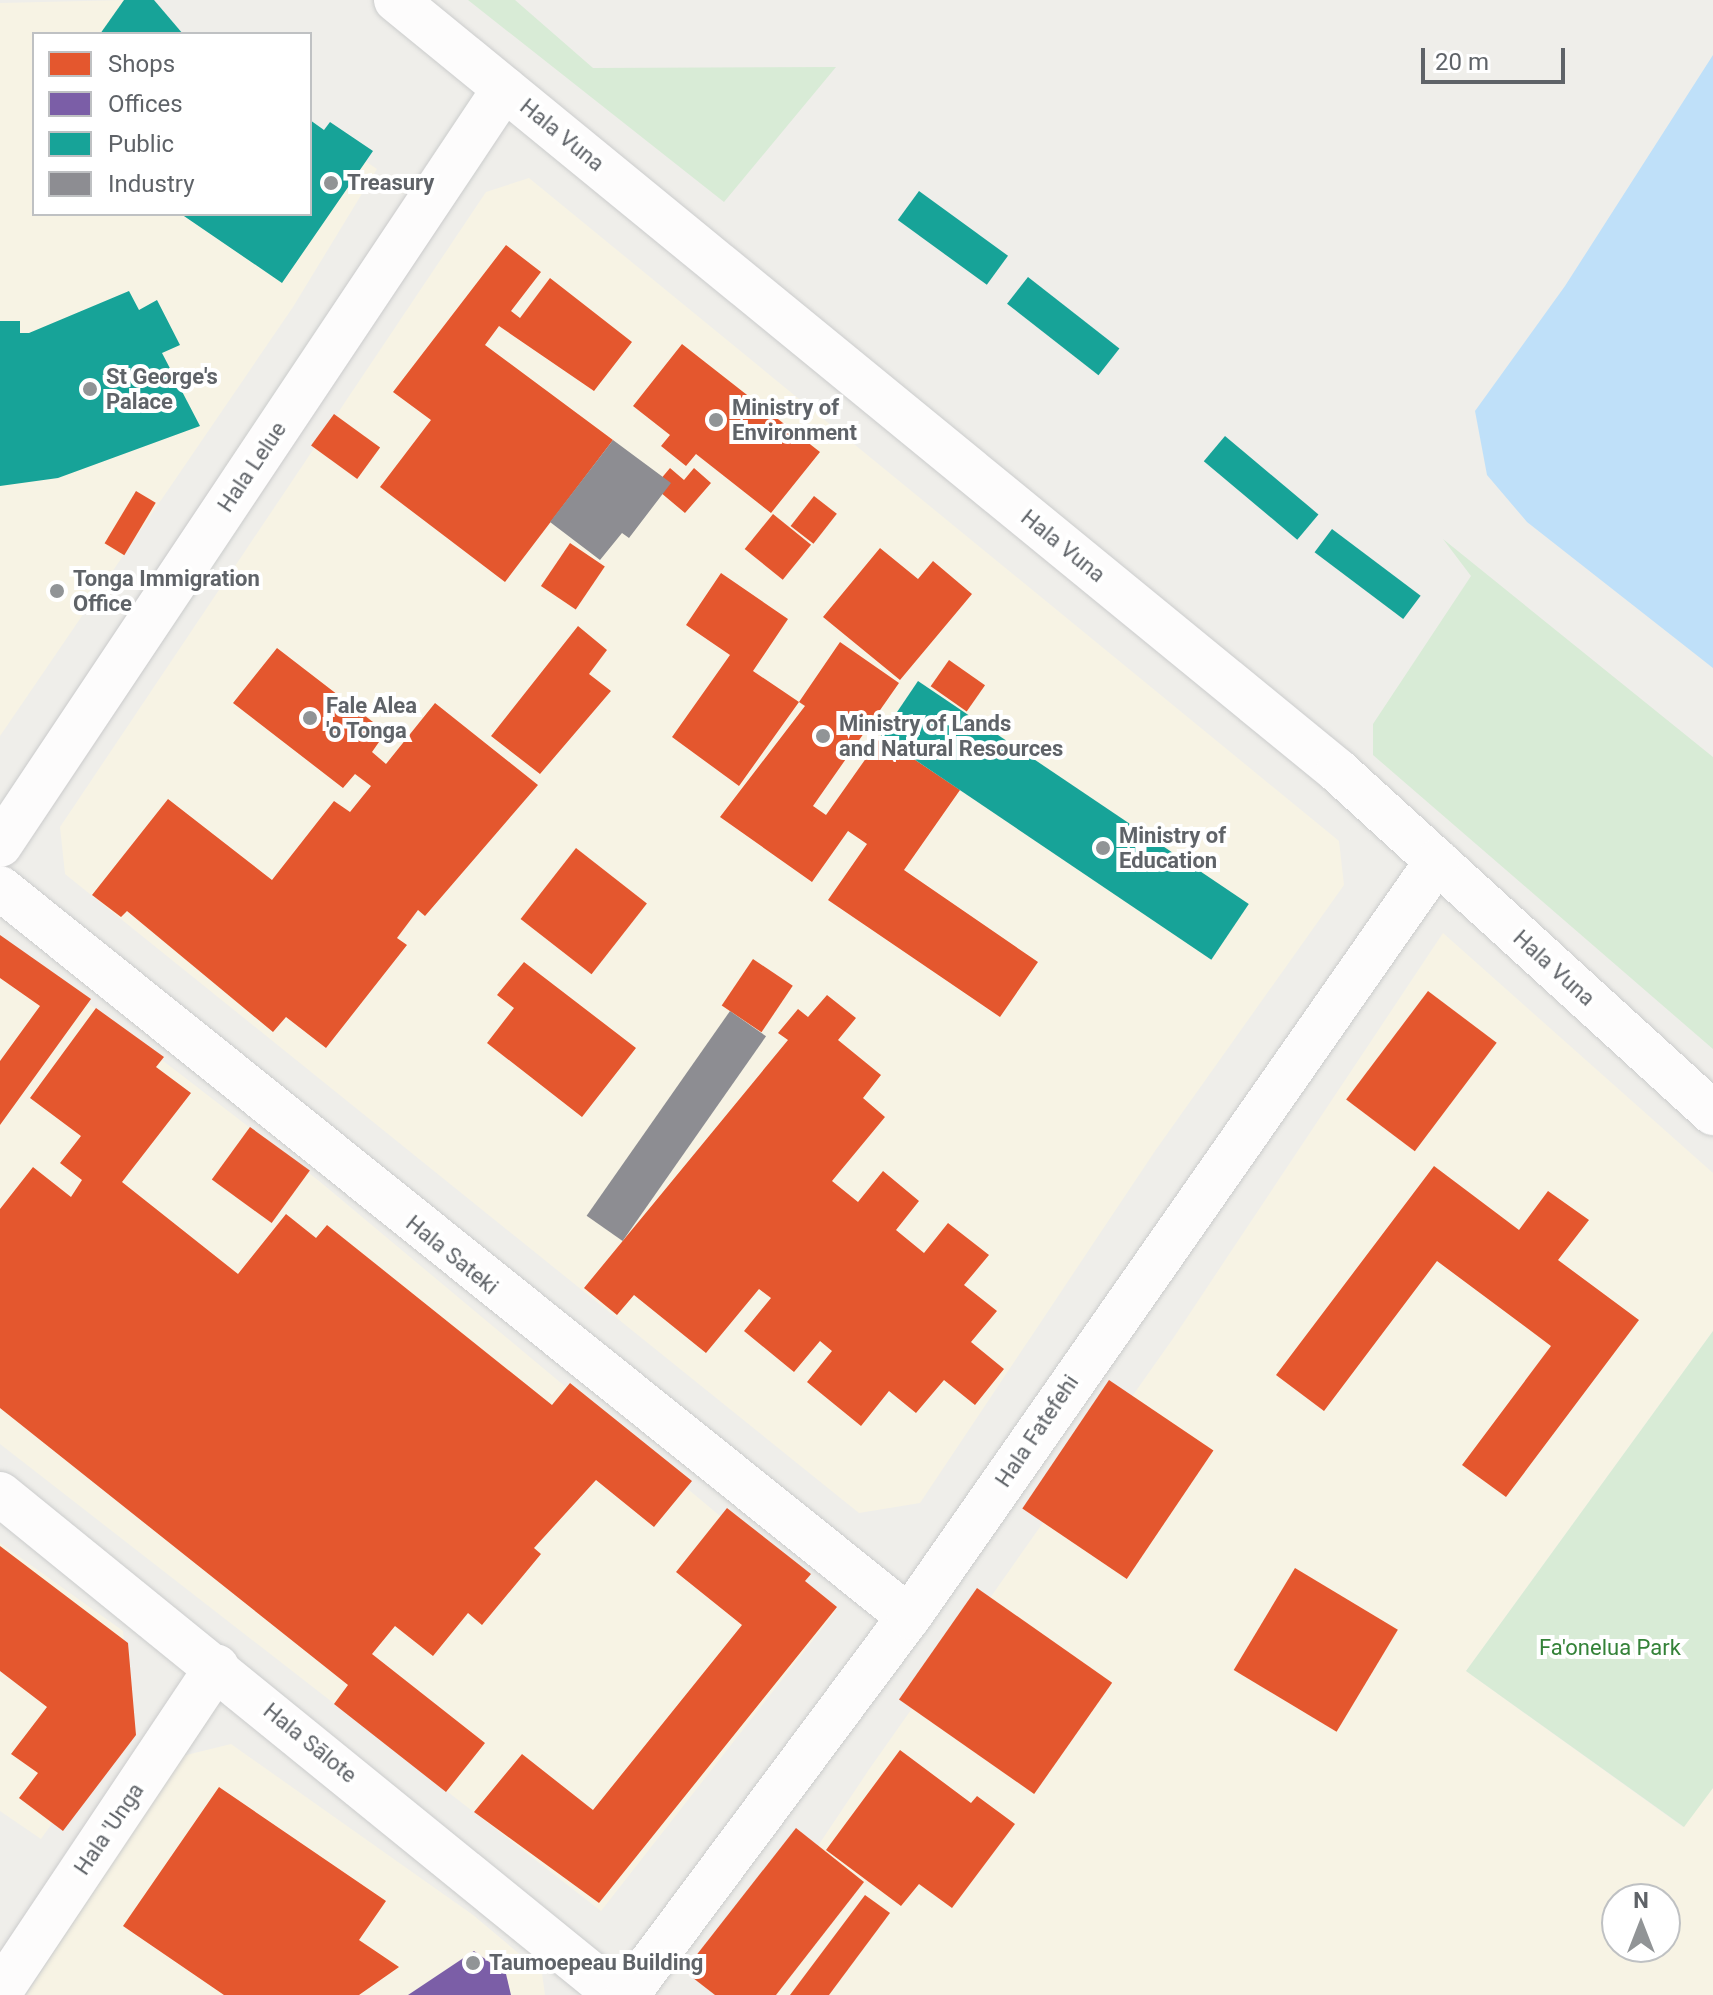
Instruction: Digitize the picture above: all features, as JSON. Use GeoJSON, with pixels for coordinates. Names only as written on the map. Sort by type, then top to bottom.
{"type":"FeatureCollection","features":[{"type":"Feature","properties":{"kind":"street","name":"Hala Vuna"},"geometry":{"type":"LineString","coordinates":[[396,0],[1338,771],[1713,1113]]}},
{"type":"Feature","properties":{"kind":"street","name":"Hala Lelue"},"geometry":{"type":"LineString","coordinates":[[0,845],[504,89]]}},
{"type":"Feature","properties":{"kind":"street","name":"Hala Fatefehi"},"geometry":{"type":"LineString","coordinates":[[627,1995],[909,1617],[1437,861]]}},
{"type":"Feature","properties":{"kind":"street","name":"Hala Sateki"},"geometry":{"type":"LineString","coordinates":[[0,888],[909,1617]]}},
{"type":"Feature","properties":{"kind":"street","name":"Hala Sālote"},"geometry":{"type":"LineString","coordinates":[[0,1494],[217,1667],[617,1995]]}},
{"type":"Feature","properties":{"kind":"street","name":"Hala 'Unga"},"geometry":{"type":"LineString","coordinates":[[0,1992],[217,1667]]}},
{"type":"Feature","properties":{"kind":"shaded area"},"geometry":{"type":"Polygon","coordinates":[[[127,0],[174,32],[32,32],[32,216],[312,216],[312,125],[377,169],[293,307],[0,736],[0,3],[127,0]]]}},
{"type":"Feature","properties":{"kind":"shaded area"},"geometry":{"type":"Polygon","coordinates":[[[529,178],[1339,841],[1344,885],[1155,1151],[920,1503],[859,1513],[65,874],[60,827],[486,192],[529,178]]]}},
{"type":"Feature","properties":{"kind":"shaded area"},"geometry":{"type":"Polygon","coordinates":[[[1443,933],[1713,1173],[1713,1331],[1466,1671],[1683,1827],[1713,1788],[1713,1995],[725,1995],[723,1988],[870,1768],[1174,1337],[1443,933]]]}},
{"type":"Feature","properties":{"kind":"shaded area"},"geometry":{"type":"Polygon","coordinates":[[[0,935],[319,1181],[835,1612],[601,1911],[0,1444],[0,935]]]}},
{"type":"Feature","properties":{"kind":"shaded area"},"geometry":{"type":"Polygon","coordinates":[[[0,1543],[123,1631],[131,1711],[41,1839],[0,1811],[0,1543]]]}},
{"type":"Feature","properties":{"kind":"shaded area"},"geometry":{"type":"Polygon","coordinates":[[[231,1744],[473,1915],[542,1973],[545,1995],[26,1995],[178,1757],[231,1744]]]}},
{"type":"Feature","properties":{"kind":"green space"},"geometry":{"type":"Polygon","coordinates":[[[468,0],[515,0],[593,68],[836,67],[724,202],[468,0]]]}},
{"type":"Feature","properties":{"kind":"green space"},"geometry":{"type":"Polygon","coordinates":[[[1443,539],[1713,757],[1713,1049],[1373,755],[1373,724],[1471,576],[1443,539]]]}},
{"type":"Feature","properties":{"kind":"green space","name":"Fa'onelua Park"},"geometry":{"type":"Polygon","coordinates":[[[1713,1331],[1713,1788],[1684,1827],[1466,1671],[1713,1331]]]}},
{"type":"Feature","properties":{"kind":"water"},"geometry":{"type":"Polygon","coordinates":[[[1713,55],[1713,668],[1527,522],[1487,475],[1475,411],[1565,286],[1713,55]]]}},
{"type":"Feature","properties":{"kind":"building: Shops"},"geometry":{"type":"Polygon","coordinates":[[[506,245],[541,272],[511,311],[520,318],[550,278],[632,342],[594,391],[499,326],[485,345],[613,440],[505,582],[380,487],[431,420],[393,392],[506,245]]]}},
{"type":"Feature","properties":{"kind":"building: Shops","name":"Ministry of Environment"},"geometry":{"type":"Polygon","coordinates":[[[682,344],[820,452],[771,513],[696,454],[686,466],[661,446],[670,435],[633,406],[682,344]]]}},
{"type":"Feature","properties":{"kind":"building: Shops"},"geometry":{"type":"Polygon","coordinates":[[[334,414],[380,448],[357,479],[311,446],[334,414]]]}},
{"type":"Feature","properties":{"kind":"building: Shops"},"geometry":{"type":"Polygon","coordinates":[[[670,468],[684,480],[694,468],[711,483],[685,513],[654,487],[670,468]]]}},
{"type":"Feature","properties":{"kind":"building: Shops"},"geometry":{"type":"Polygon","coordinates":[[[136,491],[156,503],[124,555],[105,543],[136,491]]]}},
{"type":"Feature","properties":{"kind":"building: Shops"},"geometry":{"type":"Polygon","coordinates":[[[814,496],[837,514],[813,544],[791,526],[814,496]]]}},
{"type":"Feature","properties":{"kind":"building: Shops"},"geometry":{"type":"Polygon","coordinates":[[[773,514],[811,545],[783,580],[745,549],[773,514]]]}},
{"type":"Feature","properties":{"kind":"building: Shops"},"geometry":{"type":"Polygon","coordinates":[[[570,543],[605,566],[576,610],[541,586],[570,543]]]}},
{"type":"Feature","properties":{"kind":"building: Shops"},"geometry":{"type":"Polygon","coordinates":[[[880,548],[918,579],[933,561],[972,594],[900,680],[823,617],[880,548]]]}},
{"type":"Feature","properties":{"kind":"building: Shops"},"geometry":{"type":"Polygon","coordinates":[[[721,573],[788,619],[753,671],[799,702],[739,786],[672,737],[730,655],[686,625],[721,573]]]}},
{"type":"Feature","properties":{"kind":"building: Shops"},"geometry":{"type":"Polygon","coordinates":[[[578,626],[607,650],[589,674],[611,691],[540,774],[491,736],[578,626]]]}},
{"type":"Feature","properties":{"kind":"building: Shops"},"geometry":{"type":"Polygon","coordinates":[[[840,642],[899,683],[813,806],[826,815],[881,737],[960,790],[904,870],[1038,962],[1000,1017],[828,900],[867,844],[848,831],[812,882],[720,817],[805,706],[799,702],[840,642]]]}},
{"type":"Feature","properties":{"kind":"building: Shops"},"geometry":{"type":"Polygon","coordinates":[[[277,648],[386,732],[372,752],[386,764],[435,703],[538,785],[425,916],[418,910],[397,938],[407,945],[326,1048],[286,1017],[273,1032],[127,911],[121,917],[92,895],[168,799],[272,880],[334,801],[350,812],[371,786],[355,774],[343,788],[233,703],[277,648]]]}},
{"type":"Feature","properties":{"kind":"building: Shops"},"geometry":{"type":"Polygon","coordinates":[[[949,660],[985,685],[967,711],[931,686],[949,660]]]}},
{"type":"Feature","properties":{"kind":"building: Shops"},"geometry":{"type":"Polygon","coordinates":[[[576,848],[647,903],[592,974],[521,919],[576,848]]]}},
{"type":"Feature","properties":{"kind":"building: Shops"},"geometry":{"type":"Polygon","coordinates":[[[0,935],[91,999],[0,1125],[0,1061],[40,1006],[0,978],[0,935]]]}},
{"type":"Feature","properties":{"kind":"building: Shops"},"geometry":{"type":"Polygon","coordinates":[[[753,959],[793,986],[761,1032],[722,1005],[753,959]]]}},
{"type":"Feature","properties":{"kind":"building: Shops"},"geometry":{"type":"Polygon","coordinates":[[[524,962],[636,1048],[582,1117],[487,1043],[514,1008],[497,995],[524,962]]]}},
{"type":"Feature","properties":{"kind":"building: Shops"},"geometry":{"type":"Polygon","coordinates":[[[1428,991],[1497,1043],[1415,1151],[1346,1100],[1428,991]]]}},
{"type":"Feature","properties":{"kind":"building: Shops"},"geometry":{"type":"Polygon","coordinates":[[[827,995],[856,1018],[838,1040],[881,1075],[863,1098],[885,1117],[832,1181],[858,1202],[883,1171],[919,1201],[896,1230],[924,1253],[948,1223],[989,1255],[964,1285],[997,1311],[971,1342],[1004,1369],[975,1405],[944,1380],[916,1413],[889,1391],[861,1426],[807,1382],[832,1351],[820,1341],[794,1372],[744,1331],[771,1298],[759,1289],[706,1353],[634,1295],[617,1315],[584,1288],[788,1040],[778,1033],[798,1009],[808,1017],[827,995]]]}},
{"type":"Feature","properties":{"kind":"building: Shops"},"geometry":{"type":"Polygon","coordinates":[[[96,1008],[164,1057],[156,1067],[191,1093],[122,1182],[238,1274],[286,1214],[316,1238],[327,1225],[552,1405],[570,1383],[692,1481],[654,1527],[596,1480],[534,1548],[541,1554],[482,1625],[468,1613],[433,1656],[395,1626],[372,1654],[485,1743],[446,1792],[334,1704],[348,1685],[0,1408],[0,1209],[33,1167],[71,1197],[82,1180],[60,1163],[81,1136],[30,1098],[96,1008]]]}},
{"type":"Feature","properties":{"kind":"building: Shops"},"geometry":{"type":"Polygon","coordinates":[[[250,1127],[310,1170],[272,1223],[212,1180],[250,1127]]]}},
{"type":"Feature","properties":{"kind":"building: Shops"},"geometry":{"type":"Polygon","coordinates":[[[1434,1166],[1519,1230],[1548,1191],[1589,1220],[1558,1260],[1639,1320],[1506,1497],[1462,1465],[1551,1346],[1437,1261],[1324,1411],[1276,1375],[1434,1166]]]}},
{"type":"Feature","properties":{"kind":"building: Shops"},"geometry":{"type":"Polygon","coordinates":[[[1109,1380],[1213,1450],[1127,1579],[1022,1509],[1109,1380]]]}},
{"type":"Feature","properties":{"kind":"building: Shops"},"geometry":{"type":"Polygon","coordinates":[[[727,1508],[811,1574],[805,1581],[837,1607],[599,1903],[474,1812],[522,1754],[593,1810],[742,1625],[676,1572],[727,1508]]]}},
{"type":"Feature","properties":{"kind":"building: Shops"},"geometry":{"type":"Polygon","coordinates":[[[0,1546],[128,1643],[136,1735],[63,1831],[19,1798],[38,1773],[11,1754],[47,1707],[0,1671],[0,1546]]]}},
{"type":"Feature","properties":{"kind":"building: Shops"},"geometry":{"type":"Polygon","coordinates":[[[1295,1568],[1398,1630],[1337,1732],[1234,1670],[1295,1568]]]}},
{"type":"Feature","properties":{"kind":"building: Shops"},"geometry":{"type":"Polygon","coordinates":[[[977,1588],[1112,1683],[1034,1794],[899,1699],[977,1588]]]}},
{"type":"Feature","properties":{"kind":"building: Shops"},"geometry":{"type":"Polygon","coordinates":[[[900,1750],[971,1803],[977,1796],[1015,1824],[952,1908],[919,1884],[901,1906],[826,1850],[900,1750]]]}},
{"type":"Feature","properties":{"kind":"building: Shops"},"geometry":{"type":"Polygon","coordinates":[[[219,1787],[386,1901],[359,1940],[399,1967],[359,1995],[224,1995],[123,1926],[219,1787]]]}},
{"type":"Feature","properties":{"kind":"building: Shops"},"geometry":{"type":"Polygon","coordinates":[[[796,1828],[864,1882],[776,1995],[715,1995],[684,1971],[796,1828]]]}},
{"type":"Feature","properties":{"kind":"building: Shops"},"geometry":{"type":"Polygon","coordinates":[[[865,1895],[890,1913],[829,1995],[790,1995],[865,1895]]]}},
{"type":"Feature","properties":{"kind":"building: Offices","name":"Taumoepeau Building"},"geometry":{"type":"Polygon","coordinates":[[[474,1951],[506,1974],[511,1995],[408,1995],[474,1951]]]}},
{"type":"Feature","properties":{"kind":"building: Public"},"geometry":{"type":"Polygon","coordinates":[[[124,0],[154,0],[181,32],[101,32],[124,0]]]}},
{"type":"Feature","properties":{"kind":"building: Public","name":"Treasury"},"geometry":{"type":"Polygon","coordinates":[[[312,121],[324,130],[330,122],[373,151],[282,283],[184,216],[312,216],[312,121]]]}},
{"type":"Feature","properties":{"kind":"building: Public"},"geometry":{"type":"Polygon","coordinates":[[[919,191],[1008,256],[987,285],[898,220],[919,191]]]}},
{"type":"Feature","properties":{"kind":"building: Public"},"geometry":{"type":"Polygon","coordinates":[[[1028,277],[1119,348],[1098,375],[1007,304],[1028,277]]]}},
{"type":"Feature","properties":{"kind":"building: Public","name":"St George's Palace"},"geometry":{"type":"Polygon","coordinates":[[[129,291],[139,310],[157,300],[180,345],[162,353],[200,426],[58,478],[0,486],[0,321],[20,321],[20,333],[29,333],[129,291]]]}},
{"type":"Feature","properties":{"kind":"building: Public"},"geometry":{"type":"Polygon","coordinates":[[[1225,436],[1318,514],[1297,540],[1204,461],[1225,436]]]}},
{"type":"Feature","properties":{"kind":"building: Public"},"geometry":{"type":"Polygon","coordinates":[[[1332,529],[1421,596],[1403,619],[1315,552],[1332,529]]]}},
{"type":"Feature","properties":{"kind":"building: Public","name":"Ministry of Education"},"geometry":{"type":"Polygon","coordinates":[[[918,681],[1249,904],[1211,960],[881,737],[918,681]]]}},
{"type":"Feature","properties":{"kind":"building: Industry"},"geometry":{"type":"Polygon","coordinates":[[[613,440],[671,483],[629,538],[622,533],[600,560],[550,522],[613,440]]]}},
{"type":"Feature","properties":{"kind":"building: Industry"},"geometry":{"type":"Polygon","coordinates":[[[730,1011],[766,1036],[623,1241],[587,1216],[730,1011]]]}},
{"type":"Feature","properties":{"kind":"place","name":"Treasury"},"geometry":{"type":"Point","coordinates":[331,183]}},
{"type":"Feature","properties":{"kind":"place","name":"St George's Palace"},"geometry":{"type":"Point","coordinates":[90,389]}},
{"type":"Feature","properties":{"kind":"place","name":"Ministry of Environment"},"geometry":{"type":"Point","coordinates":[716,420]}},
{"type":"Feature","properties":{"kind":"place","name":"Tonga Immigration Office"},"geometry":{"type":"Point","coordinates":[57,591]}},
{"type":"Feature","properties":{"kind":"place","name":"Fale Alea 'o Tonga"},"geometry":{"type":"Point","coordinates":[310,718]}},
{"type":"Feature","properties":{"kind":"place","name":"Ministry of Lands and Natural Resources"},"geometry":{"type":"Point","coordinates":[823,736]}},
{"type":"Feature","properties":{"kind":"place","name":"Ministry of Education"},"geometry":{"type":"Point","coordinates":[1103,848]}},
{"type":"Feature","properties":{"kind":"place","name":"Taumoepeau Building"},"geometry":{"type":"Point","coordinates":[473,1963]}}]}
